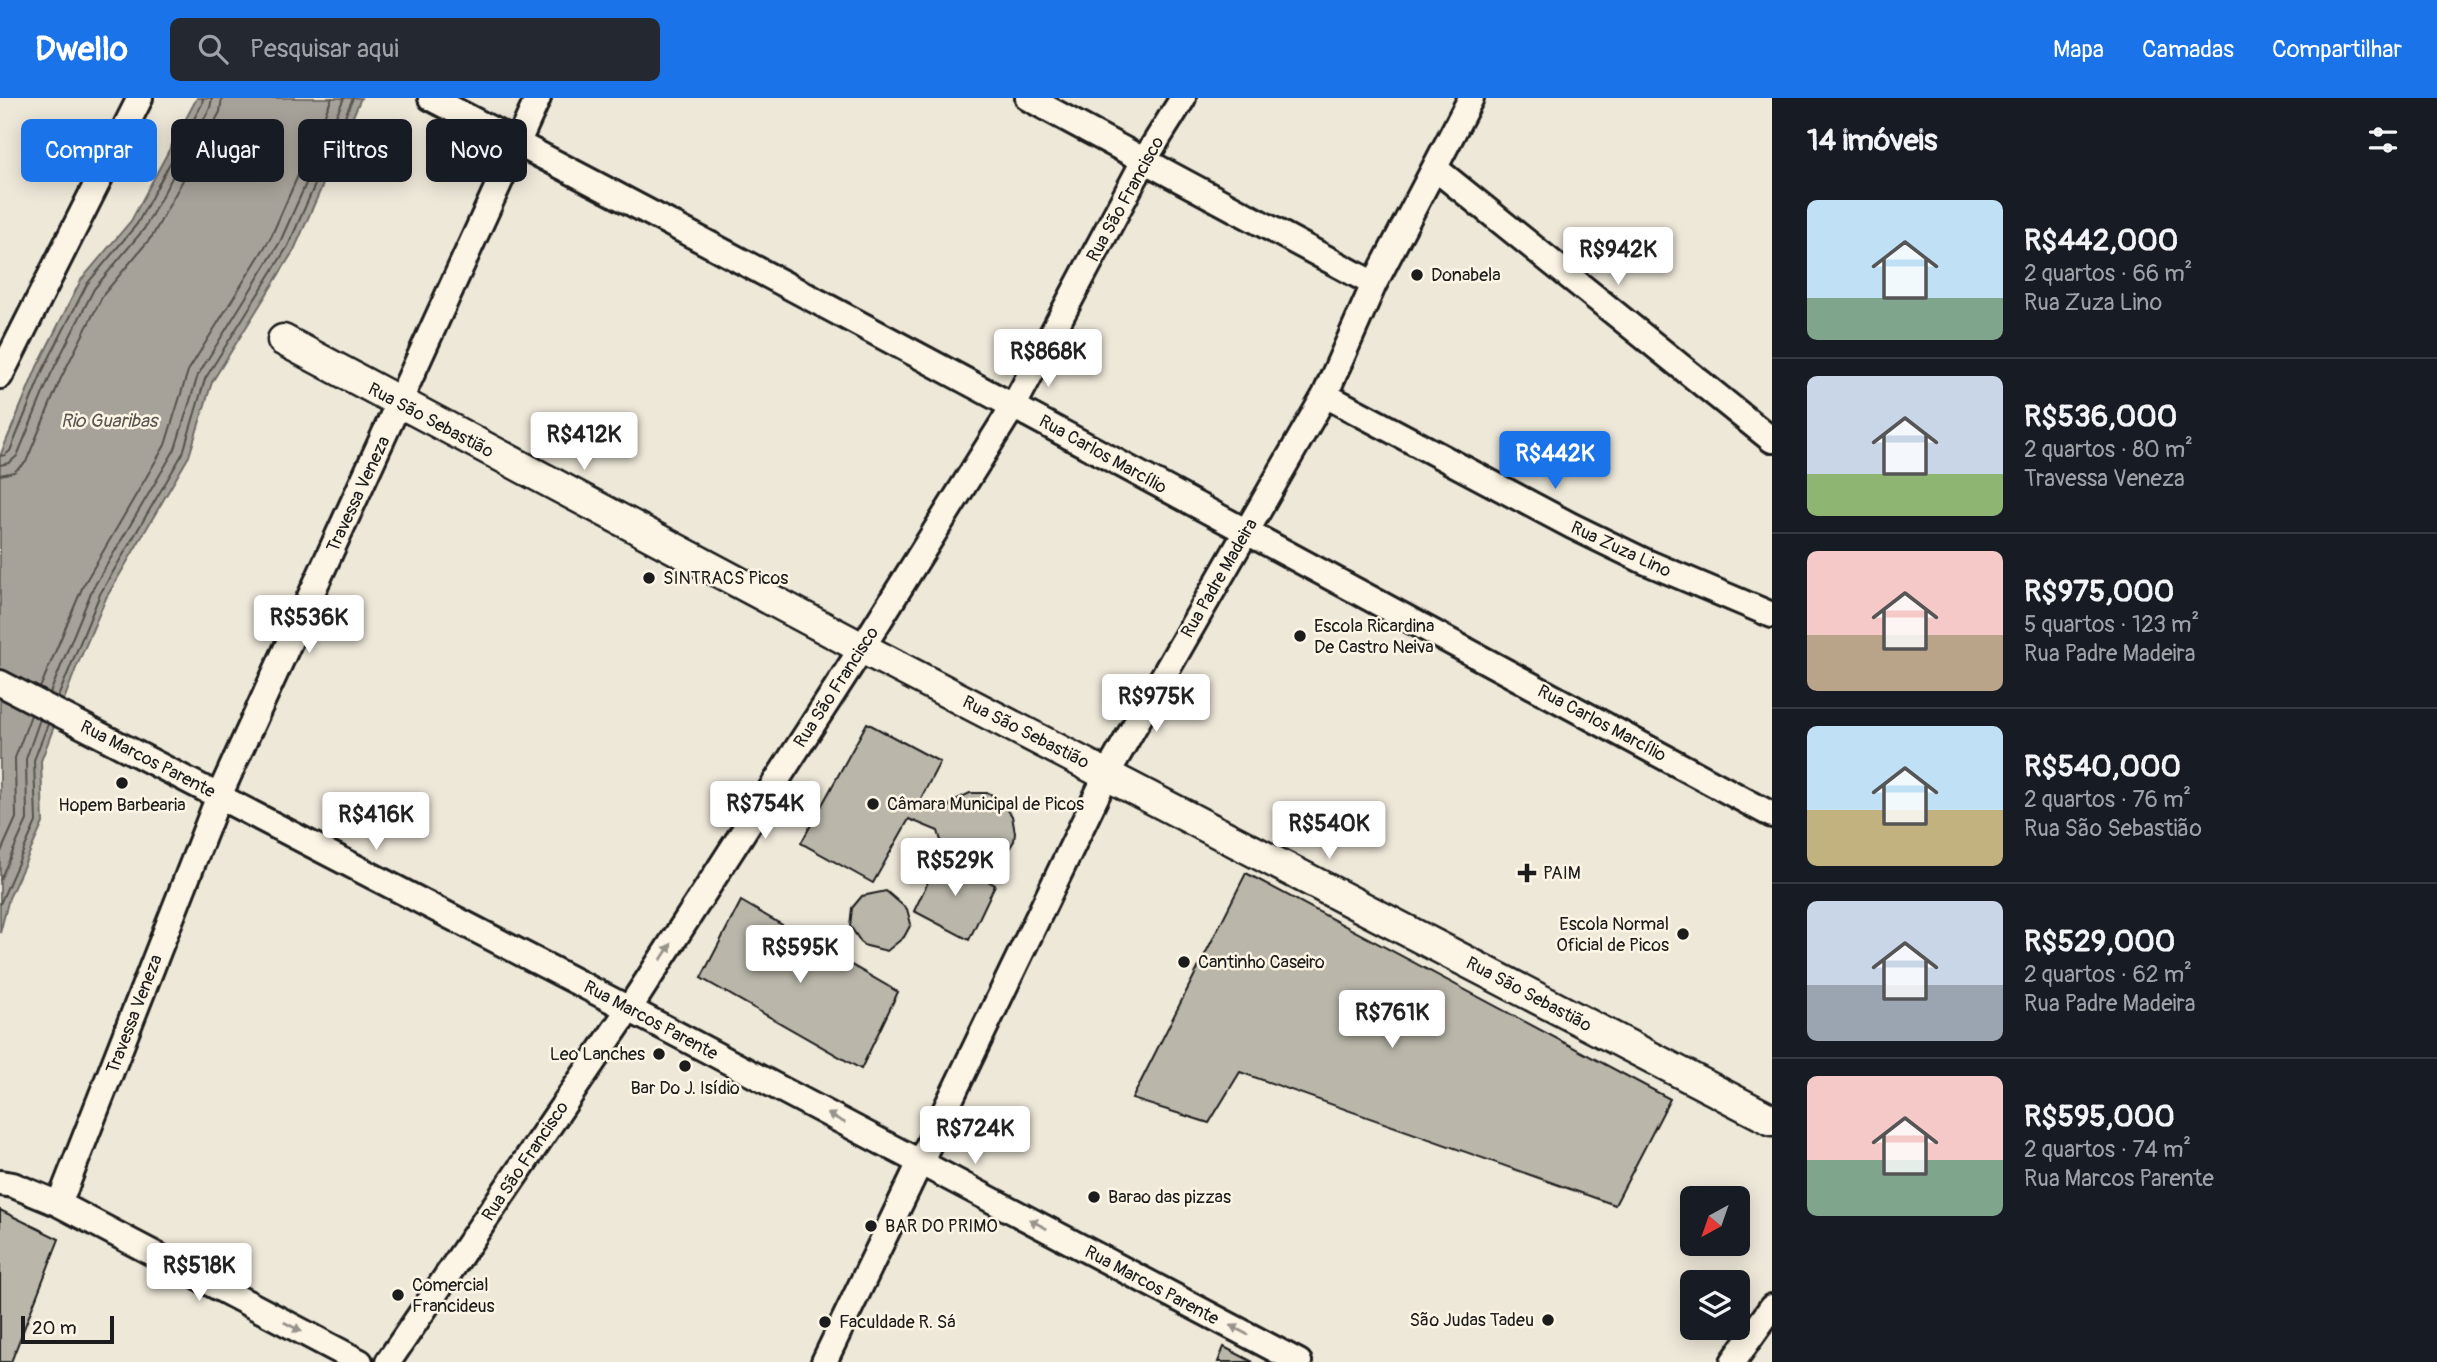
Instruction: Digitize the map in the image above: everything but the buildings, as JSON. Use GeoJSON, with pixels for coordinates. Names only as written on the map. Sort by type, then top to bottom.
{"type":"FeatureCollection","features":[{"type":"Feature","properties":{"kind":"street"},"geometry":{"type":"LineString","coordinates":[[0,376],[140,98]]}},
{"type":"Feature","properties":{"kind":"street","name":"Rua Carlos Marcílio"},"geometry":{"type":"LineString","coordinates":[[431,98],[471,119]]}},
{"type":"Feature","properties":{"kind":"street","name":"Travessa Veneza"},"geometry":{"type":"LineString","coordinates":[[527,122],[538,98]]}},
{"type":"Feature","properties":{"kind":"street"},"geometry":{"type":"LineString","coordinates":[[1028,98],[1374,284]]}},
{"type":"Feature","properties":{"kind":"street","name":"Rua São Francisco"},"geometry":{"type":"LineString","coordinates":[[388,1362],[629,1009],[862,648],[1014,405],[1145,159],[1184,98]]}},
{"type":"Feature","properties":{"kind":"street","name":"Rua Padre Madeira"},"geometry":{"type":"LineString","coordinates":[[824,1362],[918,1161],[1107,774],[1325,395],[1374,284],[1471,98]]}},
{"type":"Feature","properties":{"kind":"street","name":"Rua Carlos Marcílio"},"geometry":{"type":"LineString","coordinates":[[527,148],[1014,405],[1772,815]]}},
{"type":"Feature","properties":{"kind":"street"},"geometry":{"type":"LineString","coordinates":[[1436,169],[1772,440]]}},
{"type":"Feature","properties":{"kind":"street","name":"Travessa Veneza"},"geometry":{"type":"LineString","coordinates":[[59,1204],[219,796],[499,182]]}},
{"type":"Feature","properties":{"kind":"street","name":"Rua São Sebastião"},"geometry":{"type":"LineString","coordinates":[[283,340],[862,648],[1772,1120]]}},
{"type":"Feature","properties":{"kind":"street","name":"Rua Zuza Lino"},"geometry":{"type":"LineString","coordinates":[[1325,395],[1572,526],[1644,561],[1772,615]]}},
{"type":"Feature","properties":{"kind":"street","name":"Rua Marcos Parente"},"geometry":{"type":"LineString","coordinates":[[0,682],[1299,1362]]}},
{"type":"Feature","properties":{"kind":"street"},"geometry":{"type":"LineString","coordinates":[[0,1183],[13,1185],[59,1204],[360,1362]]}},
{"type":"Feature","properties":{"kind":"street"},"geometry":{"type":"LineString","coordinates":[[1732,1362],[1772,1307]]}},
{"type":"Feature","properties":{"kind":"water","name":"Rio Guaribas"},"geometry":{"type":"Polygon","coordinates":[[[197,98],[361,98],[352,119],[298,119],[298,182],[324,182],[294,250],[212,382],[189,456],[106,598],[41,761],[43,823],[9,898],[0,933],[0,456],[37,367],[81,280],[131,221],[152,182],[157,182],[157,173],[171,146],[171,182],[284,182],[284,119],[186,119],[197,98]]]}},
{"type":"Feature","properties":{"kind":"place","name":"Donabela"},"geometry":{"type":"Point","coordinates":[1417,275]}},
{"type":"Feature","properties":{"kind":"place","name":"SINTRACS Picos"},"geometry":{"type":"Point","coordinates":[649,578]}},
{"type":"Feature","properties":{"kind":"place","name":"Escola Ricardina De Castro Neiva"},"geometry":{"type":"Point","coordinates":[1300,636]}},
{"type":"Feature","properties":{"kind":"place","name":"Hopem Barbearia"},"geometry":{"type":"Point","coordinates":[122,783]}},
{"type":"Feature","properties":{"kind":"place","name":"Câmara Municipal de Picos"},"geometry":{"type":"Point","coordinates":[873,804]}},
{"type":"Feature","properties":{"kind":"place","name":"PAIM"},"geometry":{"type":"Point","coordinates":[1527,873]}},
{"type":"Feature","properties":{"kind":"place","name":"Escola Normal Oficial de Picos"},"geometry":{"type":"Point","coordinates":[1683,934]}},
{"type":"Feature","properties":{"kind":"place","name":"Cantinho Caseiro"},"geometry":{"type":"Point","coordinates":[1184,962]}},
{"type":"Feature","properties":{"kind":"place","name":"Leo Lanches"},"geometry":{"type":"Point","coordinates":[659,1054]}},
{"type":"Feature","properties":{"kind":"place","name":"Bar Do J. Isídio"},"geometry":{"type":"Point","coordinates":[685,1066]}},
{"type":"Feature","properties":{"kind":"place","name":"Barao das pizzas"},"geometry":{"type":"Point","coordinates":[1094,1197]}},
{"type":"Feature","properties":{"kind":"place","name":"BAR DO PRIMO"},"geometry":{"type":"Point","coordinates":[871,1226]}},
{"type":"Feature","properties":{"kind":"place","name":"Comercial Francideus"},"geometry":{"type":"Point","coordinates":[398,1295]}},
{"type":"Feature","properties":{"kind":"place","name":"São Judas Tadeu"},"geometry":{"type":"Point","coordinates":[1548,1320]}},
{"type":"Feature","properties":{"kind":"place","name":"Faculdade R. Sá"},"geometry":{"type":"Point","coordinates":[825,1322]}}]}
